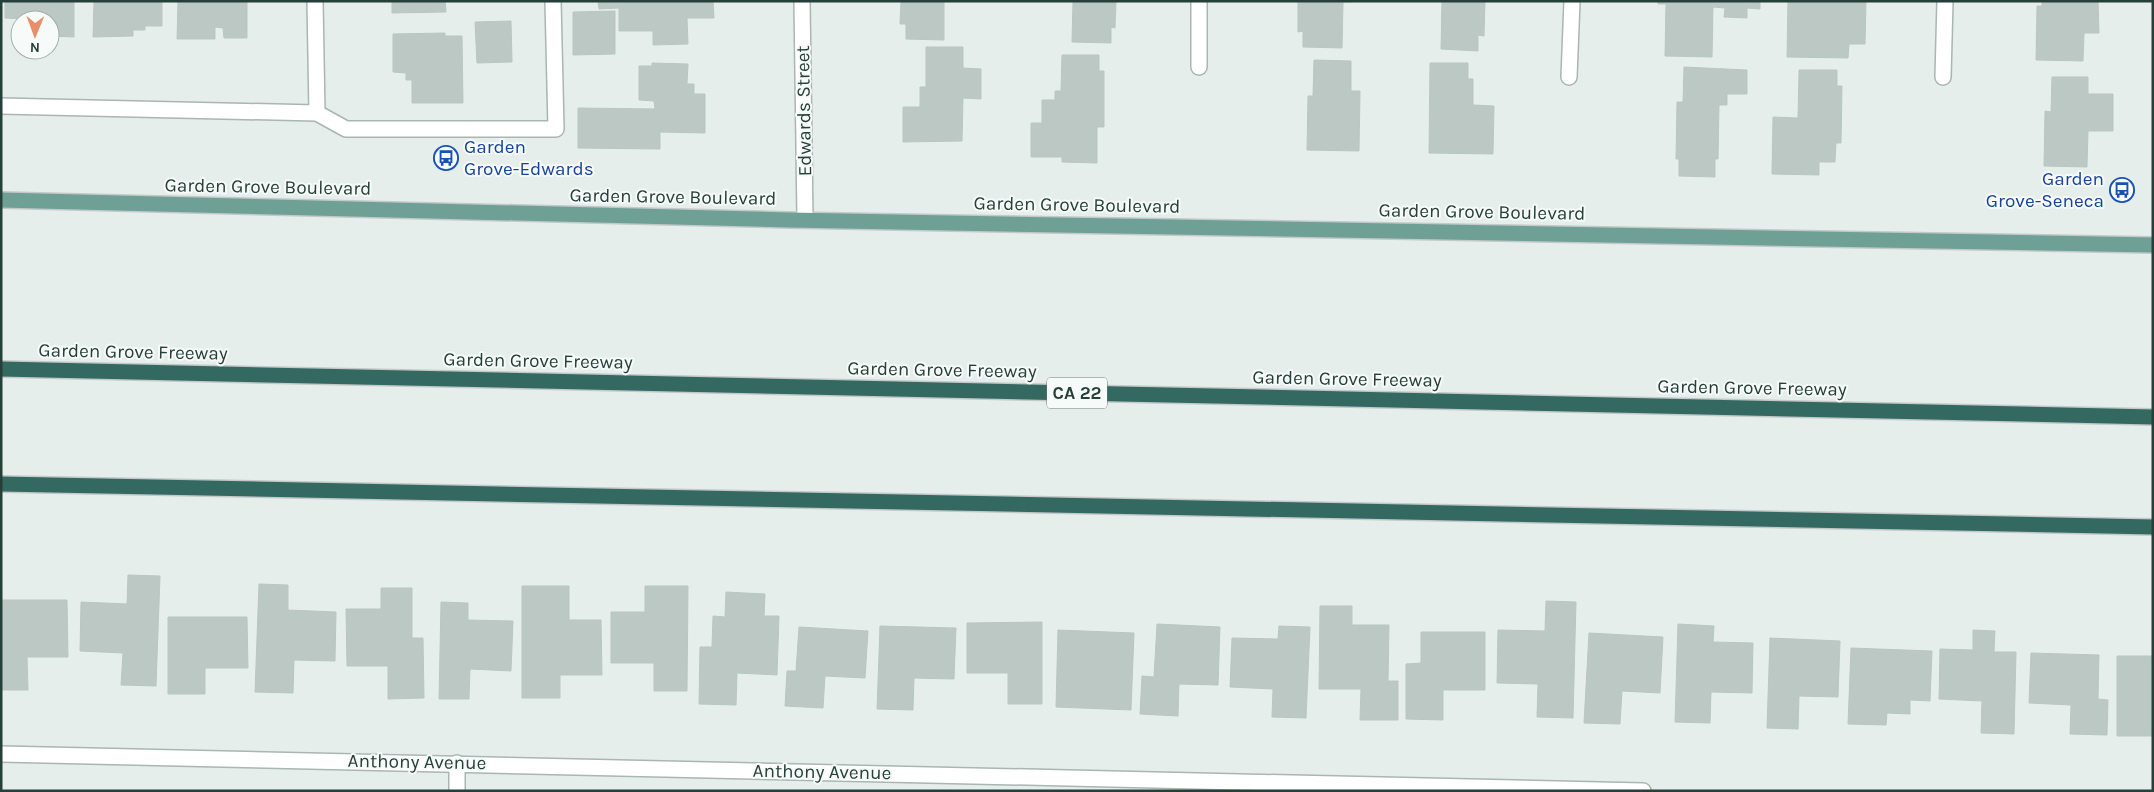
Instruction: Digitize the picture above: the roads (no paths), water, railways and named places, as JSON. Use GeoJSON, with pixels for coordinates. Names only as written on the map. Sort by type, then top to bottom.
{"type":"FeatureCollection","features":[{"type":"Feature","properties":{"kind":"highway","name":"Garden Grove Freeway"},"geometry":{"type":"LineString","coordinates":[[1,369],[2153,417]]}},
{"type":"Feature","properties":{"kind":"highway"},"geometry":{"type":"LineString","coordinates":[[1,484],[2153,528]]}},
{"type":"Feature","properties":{"kind":"main road","name":"Garden Grove Boulevard"},"geometry":{"type":"LineString","coordinates":[[1,200],[805,220],[2153,245]]}},
{"type":"Feature","properties":{"kind":"street"},"geometry":{"type":"LineString","coordinates":[[315,1],[317,113]]}},
{"type":"Feature","properties":{"kind":"street"},"geometry":{"type":"LineString","coordinates":[[1,106],[317,113],[346,128],[556,130],[552,1]]}},
{"type":"Feature","properties":{"kind":"street","name":"Edwards Street"},"geometry":{"type":"LineString","coordinates":[[802,1],[805,220]]}},
{"type":"Feature","properties":{"kind":"street"},"geometry":{"type":"LineString","coordinates":[[1199,1],[1199,67]]}},
{"type":"Feature","properties":{"kind":"street"},"geometry":{"type":"LineString","coordinates":[[1569,77],[1572,1]]}},
{"type":"Feature","properties":{"kind":"street"},"geometry":{"type":"LineString","coordinates":[[1943,77],[1945,1]]}},
{"type":"Feature","properties":{"kind":"street","name":"Anthony Avenue"},"geometry":{"type":"LineString","coordinates":[[1,754],[1643,791]]}},
{"type":"Feature","properties":{"kind":"street"},"geometry":{"type":"LineString","coordinates":[[457,763],[457,791]]}},
{"type":"Feature","properties":{"kind":"place","name":"Garden Grove-Edwards"},"geometry":{"type":"Point","coordinates":[446,158]}},
{"type":"Feature","properties":{"kind":"place","name":"Garden Grove-Seneca"},"geometry":{"type":"Point","coordinates":[2122,190]}}]}
